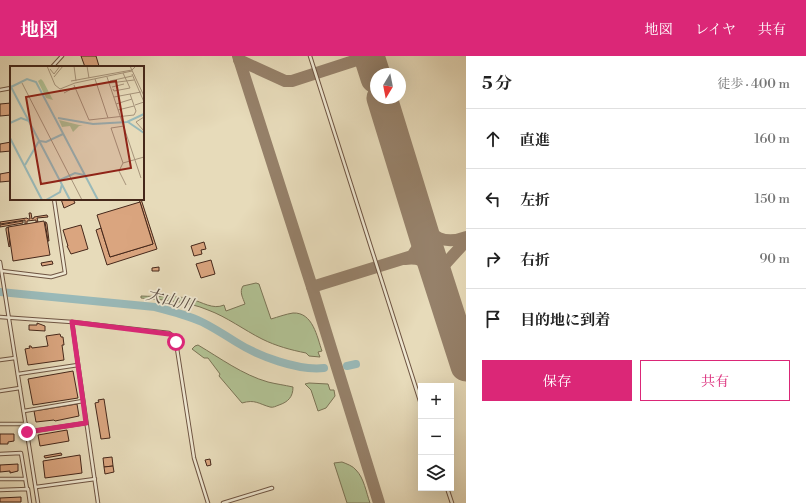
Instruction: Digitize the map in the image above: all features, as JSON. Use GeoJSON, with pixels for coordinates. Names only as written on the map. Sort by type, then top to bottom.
{"type":"FeatureCollection","features":[{"type":"Feature","properties":{"kind":"lane"},"geometry":{"type":"LineString","coordinates":[[53,66],[62,56]]}},
{"type":"Feature","properties":{"kind":"lane"},"geometry":{"type":"LineString","coordinates":[[310,56],[418,395]]}},
{"type":"Feature","properties":{"kind":"lane"},"geometry":{"type":"LineString","coordinates":[[0,90],[10,88]]}},
{"type":"Feature","properties":{"kind":"lane"},"geometry":{"type":"LineString","coordinates":[[2,270],[51,277],[65,273],[54,200]]}},
{"type":"Feature","properties":{"kind":"lane"},"geometry":{"type":"LineString","coordinates":[[0,262],[38,503]]}},
{"type":"Feature","properties":{"kind":"lane"},"geometry":{"type":"LineString","coordinates":[[0,317],[72,322],[169,334],[174,336],[194,458],[208,503]]}},
{"type":"Feature","properties":{"kind":"lane"},"geometry":{"type":"LineString","coordinates":[[72,322],[98,503]]}},
{"type":"Feature","properties":{"kind":"lane"},"geometry":{"type":"LineString","coordinates":[[0,360],[15,358]]}},
{"type":"Feature","properties":{"kind":"lane"},"geometry":{"type":"LineString","coordinates":[[18,374],[78,365]]}},
{"type":"Feature","properties":{"kind":"lane"},"geometry":{"type":"LineString","coordinates":[[0,391],[20,388]]}},
{"type":"Feature","properties":{"kind":"lane"},"geometry":{"type":"LineString","coordinates":[[24,410],[83,401]]}},
{"type":"Feature","properties":{"kind":"lane"},"geometry":{"type":"LineString","coordinates":[[27,432],[86,423]]}},
{"type":"Feature","properties":{"kind":"lane"},"geometry":{"type":"LineString","coordinates":[[0,424],[26,424]]}},
{"type":"Feature","properties":{"kind":"lane"},"geometry":{"type":"LineString","coordinates":[[0,454],[21,453],[30,503]]}},
{"type":"Feature","properties":{"kind":"lane"},"geometry":{"type":"LineString","coordinates":[[0,479],[25,479]]}},
{"type":"Feature","properties":{"kind":"lane"},"geometry":{"type":"LineString","coordinates":[[36,487],[95,479]]}},
{"type":"Feature","properties":{"kind":"lane"},"geometry":{"type":"LineString","coordinates":[[223,503],[272,488]]}},
{"type":"Feature","properties":{"kind":"lane"},"geometry":{"type":"LineString","coordinates":[[0,490],[27,489]]}},
{"type":"Feature","properties":{"kind":"lane"},"geometry":{"type":"LineString","coordinates":[[448,491],[452,503]]}},
{"type":"Feature","properties":{"kind":"green space"},"geometry":{"type":"Polygon","coordinates":[[[256,283],[259,284],[271,319],[293,313],[300,314],[310,321],[322,351],[318,352],[320,357],[309,356],[306,353],[284,348],[267,341],[222,316],[200,307],[175,301],[141,298],[141,296],[185,298],[216,307],[224,305],[226,311],[245,304],[241,293],[243,286],[256,283]]]}},
{"type":"Feature","properties":{"kind":"green space"},"geometry":{"type":"Polygon","coordinates":[[[198,345],[232,366],[259,379],[293,387],[291,396],[285,402],[272,407],[257,402],[242,403],[219,376],[220,374],[208,358],[204,358],[192,349],[198,345]]]}},
{"type":"Feature","properties":{"kind":"green space"},"geometry":{"type":"Polygon","coordinates":[[[305,384],[328,384],[330,390],[334,390],[335,396],[326,408],[318,411],[311,390],[305,384]]]}},
{"type":"Feature","properties":{"kind":"green space"},"geometry":{"type":"Polygon","coordinates":[[[342,462],[350,465],[359,473],[370,503],[347,503],[334,463],[342,462]]]}},
{"type":"Feature","properties":{"kind":"building"},"geometry":{"type":"Polygon","coordinates":[[[81,56],[96,56],[99,66],[85,66],[81,56]]]}},
{"type":"Feature","properties":{"kind":"building"},"geometry":{"type":"Polygon","coordinates":[[[10,103],[10,115],[0,116],[0,104],[10,103]]]}},
{"type":"Feature","properties":{"kind":"building"},"geometry":{"type":"Polygon","coordinates":[[[10,142],[10,151],[0,152],[0,144],[10,142]]]}},
{"type":"Feature","properties":{"kind":"building"},"geometry":{"type":"Polygon","coordinates":[[[10,172],[10,181],[0,182],[0,174],[10,172]]]}},
{"type":"Feature","properties":{"kind":"building"},"geometry":{"type":"Polygon","coordinates":[[[61,200],[74,200],[75,203],[64,208],[61,200]]]}},
{"type":"Feature","properties":{"kind":"building"},"geometry":{"type":"Polygon","coordinates":[[[139,200],[141,200],[157,249],[107,265],[96,230],[101,228],[110,257],[153,244],[139,200]]]}},
{"type":"Feature","properties":{"kind":"building"},"geometry":{"type":"Polygon","coordinates":[[[140,202],[153,244],[110,257],[97,215],[140,202]]]}},
{"type":"Feature","properties":{"kind":"building"},"geometry":{"type":"Polygon","coordinates":[[[29,213],[31,213],[32,219],[34,217],[47,215],[48,217],[37,218],[38,222],[36,222],[36,220],[27,221],[27,224],[25,224],[25,220],[0,224],[0,222],[27,218],[30,219],[29,213]]]}},
{"type":"Feature","properties":{"kind":"building"},"geometry":{"type":"Polygon","coordinates":[[[23,221],[23,223],[0,227],[0,225],[23,221]]]}},
{"type":"Feature","properties":{"kind":"building"},"geometry":{"type":"Polygon","coordinates":[[[44,221],[50,255],[13,261],[8,227],[44,221]]]}},
{"type":"Feature","properties":{"kind":"building"},"geometry":{"type":"Polygon","coordinates":[[[45,222],[47,224],[49,241],[48,241],[45,222]]]}},
{"type":"Feature","properties":{"kind":"building"},"geometry":{"type":"Polygon","coordinates":[[[81,225],[88,249],[71,254],[67,246],[63,230],[81,225]]]}},
{"type":"Feature","properties":{"kind":"building"},"geometry":{"type":"Polygon","coordinates":[[[8,227],[10,246],[9,247],[6,230],[8,227]]]}},
{"type":"Feature","properties":{"kind":"building"},"geometry":{"type":"Polygon","coordinates":[[[204,242],[206,249],[201,250],[202,254],[194,256],[191,246],[204,242]]]}},
{"type":"Feature","properties":{"kind":"building"},"geometry":{"type":"Polygon","coordinates":[[[211,260],[215,274],[201,278],[196,264],[211,260]]]}},
{"type":"Feature","properties":{"kind":"building"},"geometry":{"type":"Polygon","coordinates":[[[52,261],[53,264],[42,266],[41,263],[52,261]]]}},
{"type":"Feature","properties":{"kind":"building"},"geometry":{"type":"Polygon","coordinates":[[[159,267],[159,271],[152,271],[152,268],[159,267]]]}},
{"type":"Feature","properties":{"kind":"building"},"geometry":{"type":"Polygon","coordinates":[[[37,323],[45,326],[45,331],[29,330],[29,325],[37,325],[37,323]]]}},
{"type":"Feature","properties":{"kind":"building"},"geometry":{"type":"Polygon","coordinates":[[[60,334],[61,337],[63,337],[64,345],[62,345],[64,360],[28,365],[25,349],[30,348],[29,346],[32,348],[48,346],[46,336],[60,334]]]}},
{"type":"Feature","properties":{"kind":"building"},"geometry":{"type":"Polygon","coordinates":[[[73,371],[78,398],[33,405],[28,379],[73,371]]]}},
{"type":"Feature","properties":{"kind":"building"},"geometry":{"type":"Polygon","coordinates":[[[104,399],[110,438],[101,439],[95,403],[99,402],[98,400],[104,399]]]}},
{"type":"Feature","properties":{"kind":"building"},"geometry":{"type":"Polygon","coordinates":[[[77,404],[79,416],[55,421],[36,422],[34,411],[77,404]]]}},
{"type":"Feature","properties":{"kind":"building"},"geometry":{"type":"Polygon","coordinates":[[[67,430],[69,441],[40,446],[38,435],[67,430]]]}},
{"type":"Feature","properties":{"kind":"building"},"geometry":{"type":"Polygon","coordinates":[[[0,434],[14,434],[14,441],[8,442],[8,444],[0,444],[0,434]]]}},
{"type":"Feature","properties":{"kind":"building"},"geometry":{"type":"Polygon","coordinates":[[[61,453],[62,455],[45,458],[44,456],[61,453]]]}},
{"type":"Feature","properties":{"kind":"building"},"geometry":{"type":"Polygon","coordinates":[[[80,455],[82,473],[45,478],[43,461],[80,455]]]}},
{"type":"Feature","properties":{"kind":"building"},"geometry":{"type":"Polygon","coordinates":[[[112,457],[113,466],[104,467],[103,458],[112,457]]]}},
{"type":"Feature","properties":{"kind":"building"},"geometry":{"type":"Polygon","coordinates":[[[210,459],[211,465],[207,466],[205,460],[210,459]]]}},
{"type":"Feature","properties":{"kind":"building"},"geometry":{"type":"Polygon","coordinates":[[[18,464],[18,471],[10,473],[10,471],[0,472],[0,465],[18,464]]]}},
{"type":"Feature","properties":{"kind":"building"},"geometry":{"type":"Polygon","coordinates":[[[113,466],[114,472],[105,474],[104,467],[113,466]]]}},
{"type":"Feature","properties":{"kind":"building"},"geometry":{"type":"Polygon","coordinates":[[[21,497],[21,502],[0,502],[0,498],[21,497]]]}},
{"type":"Feature","properties":{"kind":"waterway","name":"大山川"},"geometry":{"type":"LineString","coordinates":[[0,292],[155,307],[185,315],[202,322],[245,347],[278,361],[302,367],[324,368]]}},
{"type":"Feature","properties":{"kind":"waterway","name":"大山川"},"geometry":{"type":"LineString","coordinates":[[347,366],[356,364]]}},
{"type":"Feature","properties":{"kind":"taxiway"},"geometry":{"type":"LineString","coordinates":[[238,56],[379,503]]}},
{"type":"Feature","properties":{"kind":"taxiway"},"geometry":{"type":"LineString","coordinates":[[239,60],[285,81],[292,81],[369,56]]}},
{"type":"Feature","properties":{"kind":"taxiway"},"geometry":{"type":"LineString","coordinates":[[419,220],[434,235],[445,240],[466,237]]}},
{"type":"Feature","properties":{"kind":"taxiway"},"geometry":{"type":"LineString","coordinates":[[312,287],[412,256],[419,246],[423,231]]}},
{"type":"Feature","properties":{"kind":"taxiway"},"geometry":{"type":"LineString","coordinates":[[437,273],[466,241]]}},
{"type":"Feature","properties":{"kind":"taxiway"},"geometry":{"type":"LineString","coordinates":[[405,259],[421,260],[435,269]]}},
{"type":"Feature","properties":{"kind":"runway"},"geometry":{"type":"LineString","coordinates":[[369,56],[373,68]]}},
{"type":"Feature","properties":{"kind":"runway"},"geometry":{"type":"LineString","coordinates":[[384,104],[466,366]]}},
{"type":"Feature","properties":{"kind":"route"},"geometry":{"type":"LineString","coordinates":[[27,432],[86,423],[72,322],[169,334],[174,336],[176,342]]}}]}
